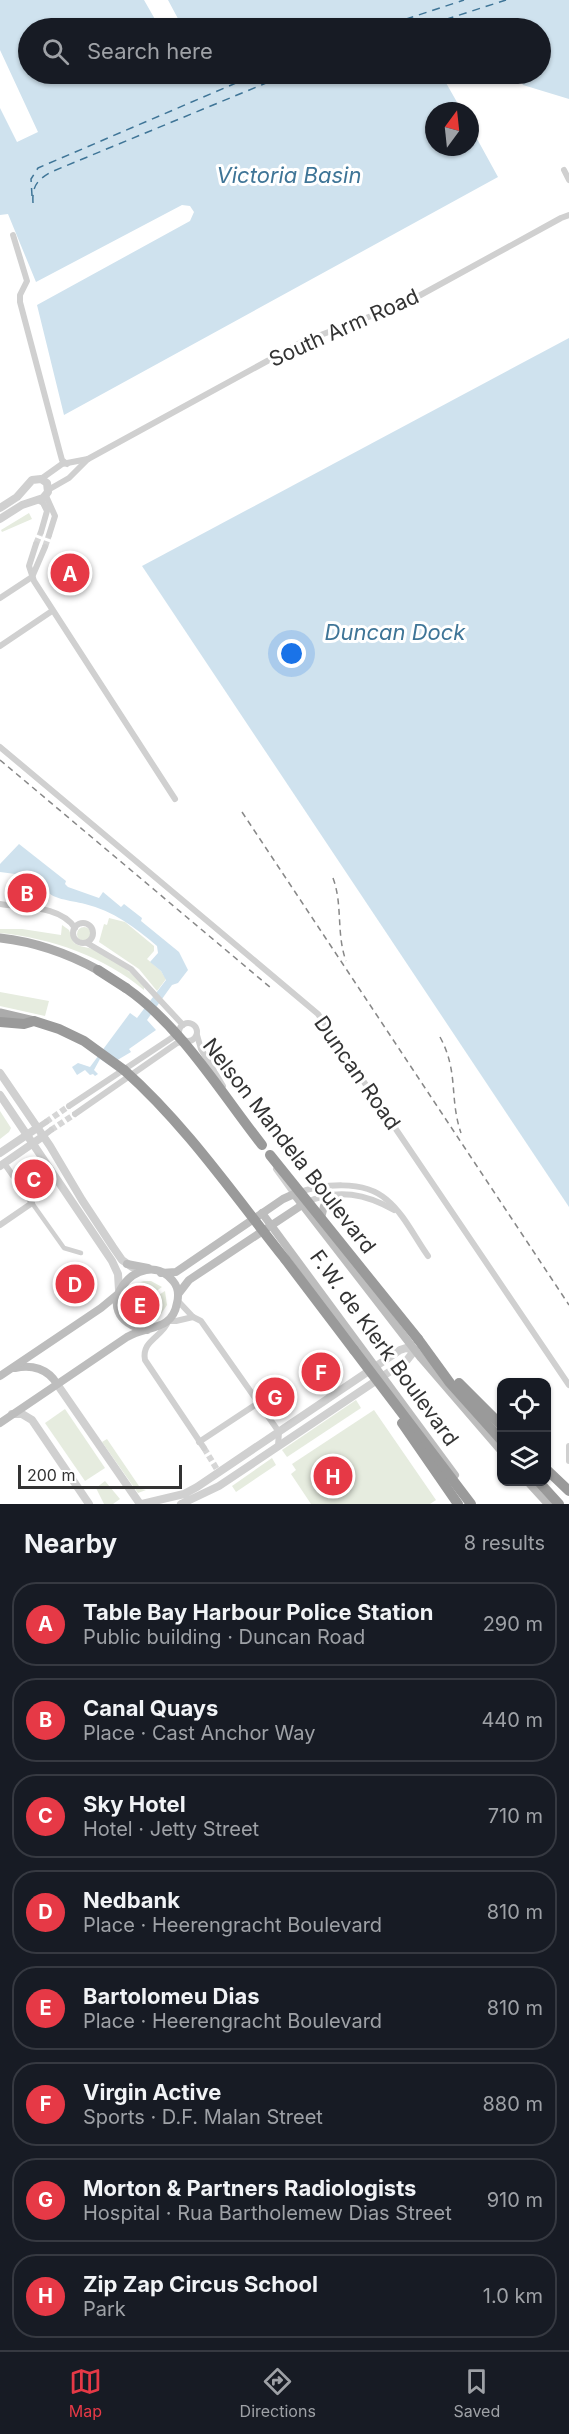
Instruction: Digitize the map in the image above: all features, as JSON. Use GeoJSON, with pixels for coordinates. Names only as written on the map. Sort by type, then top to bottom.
{"type":"FeatureCollection","features":[{"type":"Feature","properties":{"kind":"highway","name":"Nelson Mandela Boulevard"},"geometry":{"type":"LineString","coordinates":[[98,970],[146,1004],[178,1038],[416,1344],[497,1436]]}},
{"type":"Feature","properties":{"kind":"highway"},"geometry":{"type":"LineString","coordinates":[[0,1022],[24,1024],[36,1021],[72,1035],[98,1050],[148,1093],[192,1143],[278,1250],[471,1504]]}},
{"type":"Feature","properties":{"kind":"highway"},"geometry":{"type":"LineString","coordinates":[[416,1344],[497,1421]]}},
{"type":"Feature","properties":{"kind":"highway"},"geometry":{"type":"LineString","coordinates":[[354,1350],[458,1504]]}},
{"type":"Feature","properties":{"kind":"highway"},"geometry":{"type":"LineString","coordinates":[[551,1474],[569,1491]]}},
{"type":"Feature","properties":{"kind":"highway"},"geometry":{"type":"LineString","coordinates":[[543,1486],[559,1504]]}},
{"type":"Feature","properties":{"kind":"main road","name":"Nelson Mandela Boulevard"},"geometry":{"type":"LineString","coordinates":[[0,938],[18,940],[60,951],[98,970]]}},
{"type":"Feature","properties":{"kind":"main road"},"geometry":{"type":"LineString","coordinates":[[0,1012],[36,1021]]}},
{"type":"Feature","properties":{"kind":"main road","name":"F.W. de Klerk Boulevard"},"geometry":{"type":"LineString","coordinates":[[294,1194],[497,1447]]}},
{"type":"Feature","properties":{"kind":"main road"},"geometry":{"type":"LineString","coordinates":[[2,1375],[112,1301],[127,1280],[142,1271],[171,1274],[182,1269],[262,1213],[294,1194]]}},
{"type":"Feature","properties":{"kind":"main road"},"geometry":{"type":"LineString","coordinates":[[320,1227],[323,1209],[331,1196]]}},
{"type":"Feature","properties":{"kind":"main road"},"geometry":{"type":"LineString","coordinates":[[0,1423],[127,1337],[157,1328],[168,1322],[176,1310],[178,1297],[187,1282],[302,1204]]}},
{"type":"Feature","properties":{"kind":"main road","name":"F.W. de Klerk Boulevard"},"geometry":{"type":"LineString","coordinates":[[262,1213],[477,1504]]}},
{"type":"Feature","properties":{"kind":"main road"},"geometry":{"type":"LineString","coordinates":[[128,1264],[167,1270],[182,1269]]}},
{"type":"Feature","properties":{"kind":"main road"},"geometry":{"type":"LineString","coordinates":[[161,1273],[172,1280],[178,1297]]}},
{"type":"Feature","properties":{"kind":"main road"},"geometry":{"type":"LineString","coordinates":[[118,1292],[117,1305],[124,1319],[131,1326],[147,1330]]}},
{"type":"Feature","properties":{"kind":"main road"},"geometry":{"type":"LineString","coordinates":[[2,1375],[19,1367],[36,1367],[49,1374],[57,1384]]}},
{"type":"Feature","properties":{"kind":"main road"},"geometry":{"type":"LineString","coordinates":[[532,1486],[548,1504]]}},
{"type":"Feature","properties":{"kind":"street"},"geometry":{"type":"LineString","coordinates":[[564,170],[569,180]]}},
{"type":"Feature","properties":{"kind":"street","name":"South Arm Road"},"geometry":{"type":"LineString","coordinates":[[0,519],[69,478],[88,459],[302,342],[406,303],[561,218],[569,216]]}},
{"type":"Feature","properties":{"kind":"street"},"geometry":{"type":"LineString","coordinates":[[13,235],[27,281],[20,295],[25,322],[59,449],[63,461],[73,467],[73,473]]}},
{"type":"Feature","properties":{"kind":"street","name":"South Arm Road"},"geometry":{"type":"LineString","coordinates":[[41,479],[62,464],[88,459]]}},
{"type":"Feature","properties":{"kind":"street"},"geometry":{"type":"LineString","coordinates":[[0,508],[28,488],[32,480],[41,479],[47,483],[42,496],[47,513],[40,532]]}},
{"type":"Feature","properties":{"kind":"street"},"geometry":{"type":"LineString","coordinates":[[28,488],[29,495],[42,496]]}},
{"type":"Feature","properties":{"kind":"street"},"geometry":{"type":"LineString","coordinates":[[42,496],[55,516],[49,535]]}},
{"type":"Feature","properties":{"kind":"street"},"geometry":{"type":"LineString","coordinates":[[36,544],[29,566],[32,577],[175,799]]}},
{"type":"Feature","properties":{"kind":"street"},"geometry":{"type":"LineString","coordinates":[[0,598],[32,577],[45,547]]}},
{"type":"Feature","properties":{"kind":"street"},"geometry":{"type":"LineString","coordinates":[[0,646],[52,611]]}},
{"type":"Feature","properties":{"kind":"street","name":"Duncan Road"},"geometry":{"type":"LineString","coordinates":[[0,747],[318,1014],[569,1385]]}},
{"type":"Feature","properties":{"kind":"street"},"geometry":{"type":"LineString","coordinates":[[0,904],[48,911],[69,920],[75,927]]}},
{"type":"Feature","properties":{"kind":"street"},"geometry":{"type":"LineString","coordinates":[[58,915],[76,916],[83,923],[92,927],[97,946],[106,954]]}},
{"type":"Feature","properties":{"kind":"street"},"geometry":{"type":"LineString","coordinates":[[76,916],[74,938],[80,943],[87,943],[131,969],[183,1025]]}},
{"type":"Feature","properties":{"kind":"street"},"geometry":{"type":"LineString","coordinates":[[75,927],[83,923]]}},
{"type":"Feature","properties":{"kind":"street"},"geometry":{"type":"LineString","coordinates":[[87,943],[93,936]]}},
{"type":"Feature","properties":{"kind":"street"},"geometry":{"type":"LineString","coordinates":[[75,1114],[177,1043],[189,1040],[196,1035],[194,1025],[190,1023],[183,1025]]}},
{"type":"Feature","properties":{"kind":"street"},"geometry":{"type":"LineString","coordinates":[[69,1106],[180,1033],[183,1025]]}},
{"type":"Feature","properties":{"kind":"street"},"geometry":{"type":"LineString","coordinates":[[180,1033],[182,1038],[189,1040]]}},
{"type":"Feature","properties":{"kind":"street","name":"F.W. de Klerk Boulevard"},"geometry":{"type":"LineString","coordinates":[[196,1035],[201,1049],[219,1077],[229,1107],[294,1194]]}},
{"type":"Feature","properties":{"kind":"street","name":"F.W. de Klerk Boulevard"},"geometry":{"type":"LineString","coordinates":[[189,1040],[201,1049]]}},
{"type":"Feature","properties":{"kind":"street"},"geometry":{"type":"LineString","coordinates":[[0,1073],[119,1255],[128,1264],[142,1271]]}},
{"type":"Feature","properties":{"kind":"street"},"geometry":{"type":"LineString","coordinates":[[0,1095],[114,1265],[118,1292]]}},
{"type":"Feature","properties":{"kind":"street"},"geometry":{"type":"LineString","coordinates":[[0,1153],[46,1122]]}},
{"type":"Feature","properties":{"kind":"street"},"geometry":{"type":"LineString","coordinates":[[51,1130],[2,1164],[64,1248],[81,1253]]}},
{"type":"Feature","properties":{"kind":"street"},"geometry":{"type":"LineString","coordinates":[[294,1194],[317,1188],[358,1187],[382,1196],[398,1212],[428,1256]]}},
{"type":"Feature","properties":{"kind":"street"},"geometry":{"type":"LineString","coordinates":[[302,1204],[346,1193],[361,1195],[398,1212]]}},
{"type":"Feature","properties":{"kind":"street"},"geometry":{"type":"LineString","coordinates":[[0,1225],[32,1203]]}},
{"type":"Feature","properties":{"kind":"street"},"geometry":{"type":"LineString","coordinates":[[178,1297],[193,1317],[201,1321],[279,1432],[278,1446]]}},
{"type":"Feature","properties":{"kind":"street"},"geometry":{"type":"LineString","coordinates":[[193,1317],[168,1322],[165,1330],[146,1348],[145,1360],[202,1445],[258,1403]]}},
{"type":"Feature","properties":{"kind":"street"},"geometry":{"type":"LineString","coordinates":[[57,1384],[141,1504],[189,1492],[374,1367],[402,1349],[416,1344]]}},
{"type":"Feature","properties":{"kind":"street"},"geometry":{"type":"LineString","coordinates":[[181,1504],[219,1486],[407,1360],[416,1344]]}},
{"type":"Feature","properties":{"kind":"street"},"geometry":{"type":"LineString","coordinates":[[12,1414],[22,1414],[32,1420],[89,1504]]}},
{"type":"Feature","properties":{"kind":"street"},"geometry":{"type":"LineString","coordinates":[[279,1432],[296,1434]]}},
{"type":"Feature","properties":{"kind":"street"},"geometry":{"type":"LineString","coordinates":[[569,1451],[569,1461]]}},
{"type":"Feature","properties":{"kind":"street"},"geometry":{"type":"LineString","coordinates":[[218,1471],[219,1486]]}},
{"type":"Feature","properties":{"kind":"street"},"geometry":{"type":"LineString","coordinates":[[448,1504],[467,1491]]}},
{"type":"Feature","properties":{"kind":"shaded area"},"geometry":{"type":"Polygon","coordinates":[[[29,513],[32,519],[2,532],[1,530],[29,513]]]}},
{"type":"Feature","properties":{"kind":"shaded area"},"geometry":{"type":"Polygon","coordinates":[[[109,918],[125,922],[154,946],[154,951],[147,959],[161,971],[166,979],[157,991],[139,969],[99,942],[104,924],[107,925],[109,918]]]}},
{"type":"Feature","properties":{"kind":"shaded area"},"geometry":{"type":"Polygon","coordinates":[[[62,925],[69,930],[74,943],[107,956],[121,965],[139,981],[144,990],[112,968],[76,951],[39,939],[0,933],[0,929],[22,929],[61,935],[62,925]]]}},
{"type":"Feature","properties":{"kind":"shaded area"},"geometry":{"type":"Polygon","coordinates":[[[84,927],[89,929],[91,934],[89,939],[84,941],[79,939],[77,934],[79,929],[84,927]]]}},
{"type":"Feature","properties":{"kind":"shaded area"},"geometry":{"type":"Polygon","coordinates":[[[0,992],[49,1001],[45,1016],[0,1006],[0,992]]]}},
{"type":"Feature","properties":{"kind":"shaded area"},"geometry":{"type":"Polygon","coordinates":[[[0,1111],[11,1128],[0,1139],[0,1111]]]}},
{"type":"Feature","properties":{"kind":"shaded area"},"geometry":{"type":"Polygon","coordinates":[[[151,1281],[162,1287],[155,1292],[150,1289],[142,1290],[136,1295],[135,1302],[127,1307],[128,1293],[137,1283],[151,1281]]]}},
{"type":"Feature","properties":{"kind":"shaded area"},"geometry":{"type":"Polygon","coordinates":[[[165,1291],[167,1305],[159,1317],[146,1321],[132,1316],[141,1310],[148,1312],[153,1310],[158,1304],[157,1296],[165,1291]]]}},
{"type":"Feature","properties":{"kind":"shaded area"},"geometry":{"type":"Polygon","coordinates":[[[356,1400],[361,1408],[287,1457],[282,1450],[356,1400]]]}},
{"type":"Feature","properties":{"kind":"shaded area"},"geometry":{"type":"Polygon","coordinates":[[[65,1409],[105,1468],[85,1481],[45,1423],[65,1409]]]}},
{"type":"Feature","properties":{"kind":"shaded area"},"geometry":{"type":"Polygon","coordinates":[[[374,1410],[436,1500],[430,1504],[311,1504],[291,1474],[296,1470],[292,1464],[374,1410]]]}},
{"type":"Feature","properties":{"kind":"shaded area"},"geometry":{"type":"Polygon","coordinates":[[[107,1439],[141,1489],[146,1490],[138,1493],[102,1442],[107,1439]]]}},
{"type":"Feature","properties":{"kind":"shaded area"},"geometry":{"type":"Polygon","coordinates":[[[272,1458],[276,1465],[236,1492],[232,1486],[272,1458]]]}},
{"type":"Feature","properties":{"kind":"shaded area"},"geometry":{"type":"Polygon","coordinates":[[[105,1481],[120,1499],[113,1504],[104,1504],[96,1488],[105,1481]]]}},
{"type":"Feature","properties":{"kind":"water","name":"Victoria Basin"},"geometry":{"type":"Polygon","coordinates":[[[0,0],[144,0],[154,18],[18,18],[18,84],[447,84],[457,102],[425,102],[425,156],[479,156],[479,142],[498,177],[64,415],[37,305],[190,221],[194,212],[190,206],[182,205],[36,282],[8,214],[0,215],[0,108],[17,142],[38,132],[0,50],[0,0]]]}},
{"type":"Feature","properties":{"kind":"water"},"geometry":{"type":"Polygon","coordinates":[[[168,0],[569,0],[569,99],[522,84],[551,84],[551,18],[178,18],[168,0]]]}},
{"type":"Feature","properties":{"kind":"water","name":"Duncan Dock"},"geometry":{"type":"Polygon","coordinates":[[[569,338],[569,1207],[142,566],[569,338]]]}},
{"type":"Feature","properties":{"kind":"water"},"geometry":{"type":"Polygon","coordinates":[[[19,844],[66,881],[65,884],[68,887],[99,898],[103,892],[121,907],[124,904],[179,952],[188,970],[178,983],[172,985],[147,1020],[156,1030],[129,1049],[131,1052],[109,1065],[100,1059],[94,1070],[98,1074],[95,1076],[85,1070],[77,1075],[72,1067],[78,1063],[90,1067],[130,1013],[137,1018],[166,980],[161,971],[150,962],[158,953],[157,946],[114,915],[95,907],[51,895],[43,887],[43,882],[38,877],[0,872],[0,864],[19,844]]]}},
{"type":"Feature","properties":{"kind":"ferry route"},"geometry":{"type":"LineString","coordinates":[[409,18],[464,0]]}},
{"type":"Feature","properties":{"kind":"ferry route"},"geometry":{"type":"LineString","coordinates":[[450,18],[506,0]]}},
{"type":"Feature","properties":{"kind":"ferry route"},"geometry":{"type":"LineString","coordinates":[[32,196],[31,179],[38,168],[234,84]]}},
{"type":"Feature","properties":{"kind":"ferry route"},"geometry":{"type":"LineString","coordinates":[[33,203],[36,184],[51,172],[264,84]]}},
{"type":"Feature","properties":{"kind":"tunnel"},"geometry":{"type":"LineString","coordinates":[[36,544],[41,532]]}},
{"type":"Feature","properties":{"kind":"tunnel"},"geometry":{"type":"LineString","coordinates":[[45,547],[49,535]]}},
{"type":"Feature","properties":{"kind":"tunnel"},"geometry":{"type":"LineString","coordinates":[[46,1122],[69,1106]]}},
{"type":"Feature","properties":{"kind":"tunnel"},"geometry":{"type":"LineString","coordinates":[[51,1130],[75,1114]]}},
{"type":"Feature","properties":{"kind":"tunnel"},"geometry":{"type":"LineString","coordinates":[[204,1448],[218,1471]]}},
{"type":"Feature","properties":{"kind":"railway"},"geometry":{"type":"LineString","coordinates":[[0,760],[271,988]]}},
{"type":"Feature","properties":{"kind":"railway"},"geometry":{"type":"LineString","coordinates":[[242,812],[569,1305]]}},
{"type":"Feature","properties":{"kind":"railway"},"geometry":{"type":"LineString","coordinates":[[333,878],[338,898],[341,940],[346,961]]}},
{"type":"Feature","properties":{"kind":"railway"},"geometry":{"type":"LineString","coordinates":[[440,1037],[450,1062],[455,1108],[461,1133]]}},
{"type":"Feature","properties":{"kind":"place","name":"Table Bay Harbour Police Station"},"geometry":{"type":"Point","coordinates":[70,573]}},
{"type":"Feature","properties":{"kind":"place","name":"Canal Quays"},"geometry":{"type":"Point","coordinates":[27,893]}},
{"type":"Feature","properties":{"kind":"place","name":"Sky Hotel"},"geometry":{"type":"Point","coordinates":[34,1179]}},
{"type":"Feature","properties":{"kind":"place","name":"Nedbank"},"geometry":{"type":"Point","coordinates":[75,1284]}},
{"type":"Feature","properties":{"kind":"place","name":"Bartolomeu Dias"},"geometry":{"type":"Point","coordinates":[140,1305]}},
{"type":"Feature","properties":{"kind":"place","name":"Virgin Active"},"geometry":{"type":"Point","coordinates":[321,1372]}},
{"type":"Feature","properties":{"kind":"place","name":"Morton & Partners Radiologists"},"geometry":{"type":"Point","coordinates":[275,1397]}},
{"type":"Feature","properties":{"kind":"place","name":"Zip Zap Circus School"},"geometry":{"type":"Point","coordinates":[333,1476]}}]}
